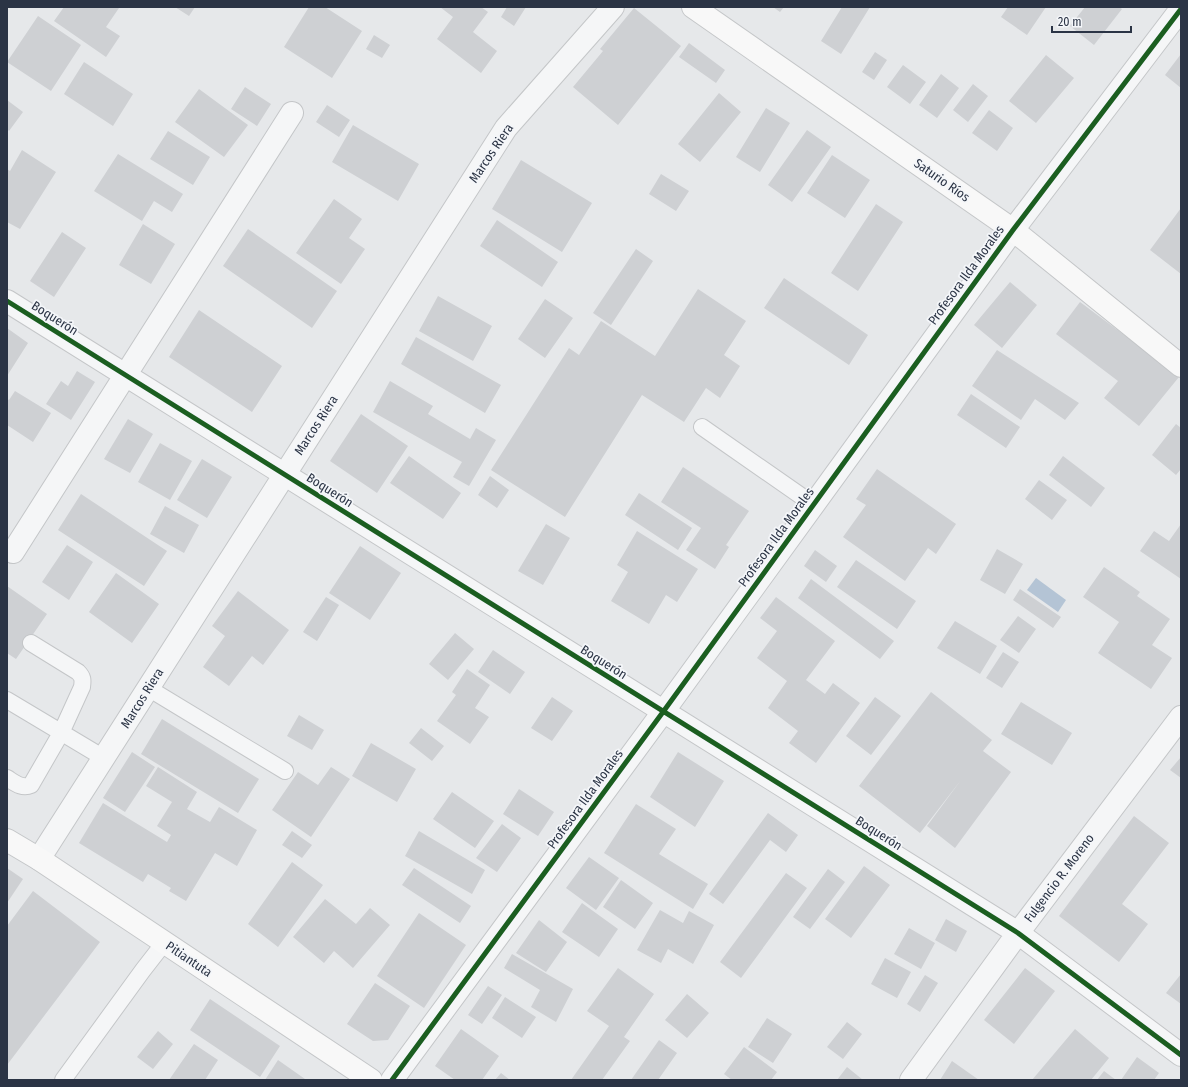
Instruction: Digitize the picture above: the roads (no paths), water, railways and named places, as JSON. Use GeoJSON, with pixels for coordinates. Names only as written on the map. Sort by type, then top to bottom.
{"type":"FeatureCollection","features":[{"type":"Feature","properties":{"kind":"street","name":"Marcos Riera"},"geometry":{"type":"LineString","coordinates":[[39,859],[506,128],[613,7]]}},
{"type":"Feature","properties":{"kind":"street","name":"Saturio Ríos"},"geometry":{"type":"LineString","coordinates":[[693,7],[1013,230],[1181,366]]}},
{"type":"Feature","properties":{"kind":"street","name":"Profesora Ilda Morales"},"geometry":{"type":"LineString","coordinates":[[392,1080],[663,712],[1013,230],[1181,9]]}},
{"type":"Feature","properties":{"kind":"street"},"geometry":{"type":"LineString","coordinates":[[13,552],[292,113]]}},
{"type":"Feature","properties":{"kind":"street","name":"Boquerón"},"geometry":{"type":"LineString","coordinates":[[7,300],[1018,933],[1181,1055]]}},
{"type":"Feature","properties":{"kind":"street","name":"Fulgencio R. Moreno"},"geometry":{"type":"LineString","coordinates":[[911,1080],[1018,933],[1181,717]]}},
{"type":"Feature","properties":{"kind":"street","name":"Pitiantuta"},"geometry":{"type":"LineString","coordinates":[[7,840],[39,859],[371,1080]]}},
{"type":"Feature","properties":{"kind":"lane"},"geometry":{"type":"LineString","coordinates":[[702,427],[814,504]]}},
{"type":"Feature","properties":{"kind":"lane"},"geometry":{"type":"LineString","coordinates":[[7,778],[21,786],[27,787],[31,785],[61,733],[82,687],[83,680],[78,672],[31,642]]}},
{"type":"Feature","properties":{"kind":"lane"},"geometry":{"type":"LineString","coordinates":[[148,688],[284,771]]}},
{"type":"Feature","properties":{"kind":"lane"},"geometry":{"type":"LineString","coordinates":[[7,700],[104,758]]}},
{"type":"Feature","properties":{"kind":"lane"},"geometry":{"type":"LineString","coordinates":[[63,1080],[164,943]]}},
{"type":"Feature","properties":{"kind":"water"},"geometry":{"type":"Polygon","coordinates":[[[1036,578],[1066,600],[1058,612],[1027,590],[1036,578]]]}}]}
